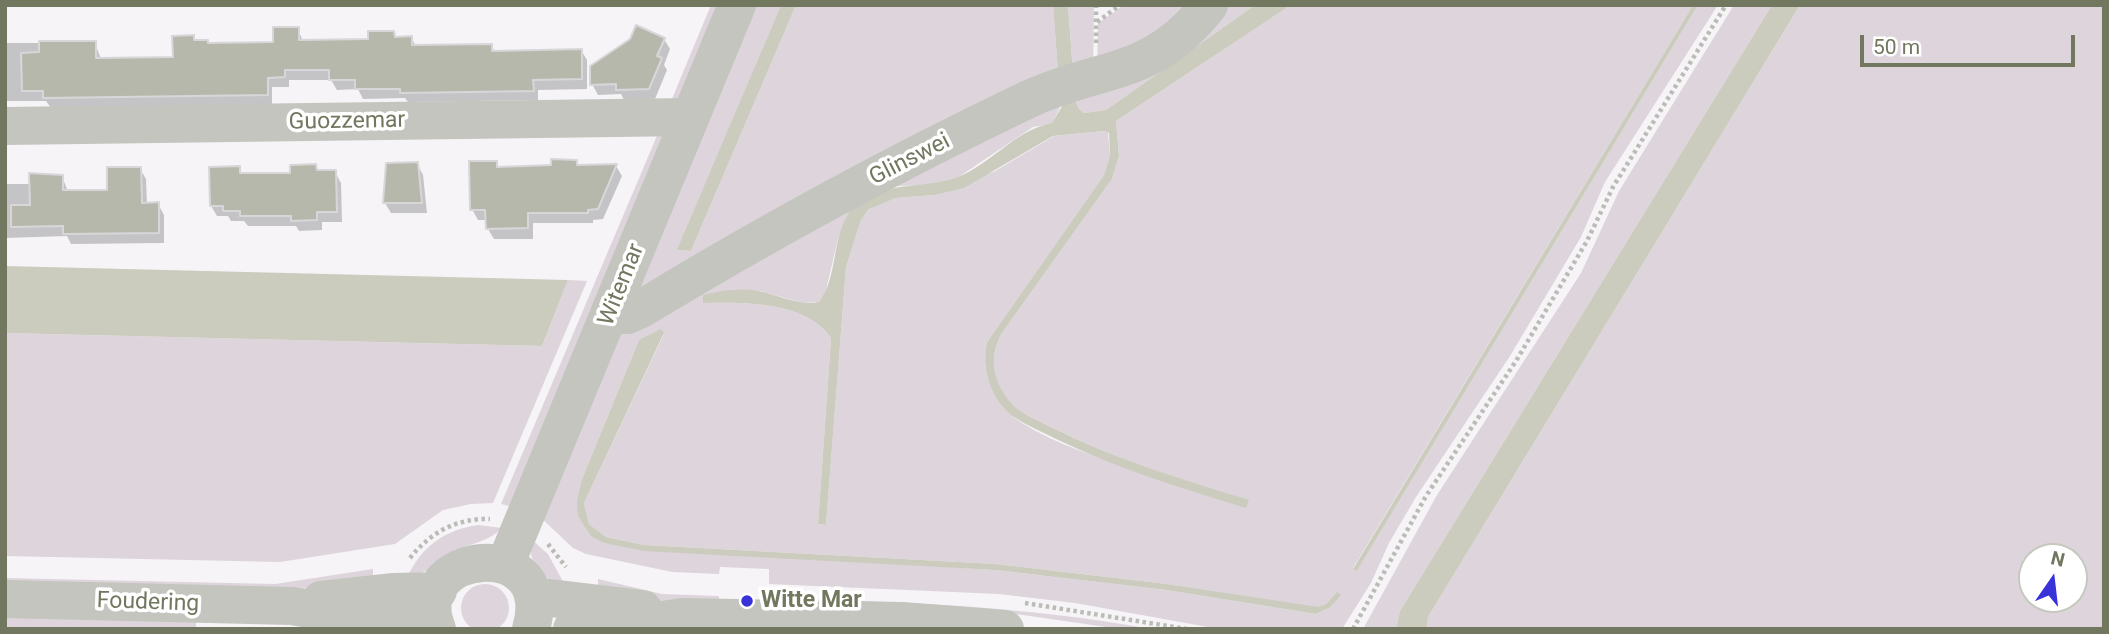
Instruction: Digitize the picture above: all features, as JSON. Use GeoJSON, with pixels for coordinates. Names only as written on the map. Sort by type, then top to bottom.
{"type":"FeatureCollection","features":[{"type":"Feature","properties":{"kind":"street","name":"Witemar"},"geometry":{"type":"LineString","coordinates":[[505,565],[737,5]]}},
{"type":"Feature","properties":{"kind":"street","name":"Glinswei"},"geometry":{"type":"LineString","coordinates":[[610,315],[628,314],[641,309],[870,180],[1032,98],[1139,63],[1170,46],[1209,5]]}},
{"type":"Feature","properties":{"kind":"street","name":"Guozzemar"},"geometry":{"type":"LineString","coordinates":[[5,126],[690,117]]}},
{"type":"Feature","properties":{"kind":"street"},"geometry":{"type":"LineString","coordinates":[[437,614],[459,567],[473,562],[505,565],[522,578],[532,612],[625,605],[682,617]]}},
{"type":"Feature","properties":{"kind":"street","name":"Foudering"},"geometry":{"type":"LineString","coordinates":[[5,599],[292,606],[341,597],[437,614]]}},
{"type":"Feature","properties":{"kind":"street"},"geometry":{"type":"LineString","coordinates":[[572,629],[624,626],[682,617],[901,621],[1005,629]]}},
{"type":"Feature","properties":{"kind":"path"},"geometry":{"type":"LineString","coordinates":[[1096,22],[1120,5]]}},
{"type":"Feature","properties":{"kind":"path"},"geometry":{"type":"LineString","coordinates":[[1353,629],[1426,496],[1516,361],[1587,241],[1613,187],[1726,5]]}},
{"type":"Feature","properties":{"kind":"shaded area"},"geometry":{"type":"Polygon","coordinates":[[[711,5],[725,5],[689,93],[669,106],[711,5]]]}},
{"type":"Feature","properties":{"kind":"shaded area"},"geometry":{"type":"Polygon","coordinates":[[[755,5],[781,5],[678,250],[691,251],[796,5],[1053,5],[1058,72],[1073,71],[1068,5],[1094,5],[1093,72],[634,295],[755,5]]]}},
{"type":"Feature","properties":{"kind":"shaded area"},"geometry":{"type":"Polygon","coordinates":[[[781,5],[796,5],[691,251],[677,250],[781,5]]]}},
{"type":"Feature","properties":{"kind":"shaded area"},"geometry":{"type":"Polygon","coordinates":[[[1053,5],[1068,5],[1073,72],[1058,72],[1053,5]]]}},
{"type":"Feature","properties":{"kind":"shaded area"},"geometry":{"type":"Polygon","coordinates":[[[1124,5],[1200,5],[1097,71],[1098,23],[1124,5]]]}},
{"type":"Feature","properties":{"kind":"shaded area"},"geometry":{"type":"Polygon","coordinates":[[[1217,5],[1255,5],[1106,110],[1084,113],[1079,109],[1071,91],[1217,5]]]}},
{"type":"Feature","properties":{"kind":"shaded area"},"geometry":{"type":"Polygon","coordinates":[[[1255,5],[1291,5],[1116,121],[1119,156],[1112,179],[1002,333],[997,343],[994,362],[997,380],[1007,398],[1027,415],[1124,459],[1249,500],[1246,508],[1124,468],[1038,430],[1011,415],[998,400],[989,382],[985,362],[987,342],[1104,175],[1110,155],[1109,133],[1104,131],[1053,136],[964,188],[934,195],[895,198],[869,209],[861,220],[846,267],[826,525],[818,524],[831,338],[820,326],[790,310],[754,304],[703,303],[703,295],[748,290],[798,302],[819,302],[829,283],[842,226],[857,204],[882,191],[941,182],[968,172],[1026,133],[1052,123],[1071,91],[1079,109],[1084,113],[1106,110],[1255,5]]]}},
{"type":"Feature","properties":{"kind":"shaded area"},"geometry":{"type":"Polygon","coordinates":[[[1291,5],[1693,5],[1353,568],[1357,571],[1698,5],[1718,5],[1605,182],[1581,237],[1510,356],[1416,497],[1389,543],[1371,583],[1342,629],[1219,629],[1075,603],[999,594],[769,584],[769,569],[720,567],[719,574],[672,572],[586,554],[573,548],[539,516],[621,327],[1034,103],[1060,107],[1052,124],[1033,127],[957,178],[933,185],[895,186],[848,215],[838,239],[825,294],[819,302],[802,303],[761,291],[703,303],[754,304],[790,310],[820,326],[831,338],[818,524],[826,525],[846,267],[861,220],[869,209],[895,198],[934,195],[995,171],[1054,136],[1104,131],[1108,133],[1110,155],[1104,175],[987,342],[985,362],[989,382],[998,400],[1011,415],[1061,443],[1125,466],[1248,500],[1148,468],[1032,418],[1014,406],[997,380],[995,352],[1002,333],[1112,179],[1119,156],[1116,121],[1291,5]],[[664,334],[639,340],[582,479],[578,516],[604,543],[995,570],[1166,590],[1316,614],[1329,608],[1337,592],[1318,608],[1167,584],[996,564],[644,545],[606,537],[589,524],[584,503],[664,334]]]}},
{"type":"Feature","properties":{"kind":"shaded area"},"geometry":{"type":"Polygon","coordinates":[[[1693,5],[1698,5],[1357,571],[1353,569],[1693,5]]]}},
{"type":"Feature","properties":{"kind":"shaded area"},"geometry":{"type":"Polygon","coordinates":[[[1734,5],[1772,5],[1400,611],[1396,629],[1363,629],[1437,495],[1581,273],[1619,191],[1734,5]]]}},
{"type":"Feature","properties":{"kind":"shaded area"},"geometry":{"type":"Polygon","coordinates":[[[1772,5],[1800,5],[1428,617],[1427,629],[1396,629],[1400,611],[1772,5]]]}},
{"type":"Feature","properties":{"kind":"shaded area"},"geometry":{"type":"Polygon","coordinates":[[[1800,5],[2104,5],[2104,629],[1427,629],[1428,617],[1800,5]]]}},
{"type":"Feature","properties":{"kind":"shaded area"},"geometry":{"type":"Polygon","coordinates":[[[659,131],[664,139],[513,507],[501,504],[659,131]]]}},
{"type":"Feature","properties":{"kind":"shaded area"},"geometry":{"type":"Polygon","coordinates":[[[5,266],[568,280],[542,346],[5,333],[5,266]]]}},
{"type":"Feature","properties":{"kind":"shaded area"},"geometry":{"type":"Polygon","coordinates":[[[568,280],[587,281],[493,503],[443,510],[395,544],[280,562],[5,556],[5,333],[542,346],[568,280]]]}},
{"type":"Feature","properties":{"kind":"shaded area"},"geometry":{"type":"Polygon","coordinates":[[[661,329],[664,333],[584,503],[589,524],[606,537],[644,545],[996,564],[1167,584],[1318,607],[1326,604],[1337,592],[1341,595],[1329,608],[1316,614],[1166,590],[995,570],[644,551],[604,543],[591,536],[578,516],[577,502],[582,479],[639,340],[661,329]]]}},
{"type":"Feature","properties":{"kind":"shaded area"},"geometry":{"type":"Polygon","coordinates":[[[478,525],[502,528],[490,537],[449,554],[420,574],[407,578],[419,557],[435,542],[455,531],[478,525]]]}},
{"type":"Feature","properties":{"kind":"shaded area"},"geometry":{"type":"Polygon","coordinates":[[[531,539],[548,554],[566,587],[550,580],[538,570],[530,548],[531,539]]]}},
{"type":"Feature","properties":{"kind":"shaded area"},"geometry":{"type":"Polygon","coordinates":[[[373,569],[373,585],[257,591],[5,584],[5,578],[275,584],[373,569]]]}},
{"type":"Feature","properties":{"kind":"shaded area"},"geometry":{"type":"Polygon","coordinates":[[[598,579],[662,594],[719,596],[719,604],[662,602],[598,594],[598,579]]]}},
{"type":"Feature","properties":{"kind":"shaded area"},"geometry":{"type":"Polygon","coordinates":[[[485,584],[502,591],[509,608],[502,625],[485,632],[468,625],[461,608],[468,591],[485,584]]]}},
{"type":"Feature","properties":{"kind":"shaded area"},"geometry":{"type":"Polygon","coordinates":[[[768,598],[960,606],[1056,615],[1152,629],[1120,629],[1016,614],[768,603],[768,598]]]}},
{"type":"Feature","properties":{"kind":"shaded area"},"geometry":{"type":"Polygon","coordinates":[[[5,613],[196,617],[196,628],[236,629],[5,629],[5,613]]]}},
{"type":"Feature","properties":{"kind":"building"},"geometry":{"type":"Polygon","coordinates":[[[636,25],[665,38],[657,56],[662,58],[649,89],[616,90],[616,84],[590,85],[590,66],[630,39],[636,25]]]}},
{"type":"Feature","properties":{"kind":"building"},"geometry":{"type":"Polygon","coordinates":[[[273,27],[299,27],[299,40],[368,39],[368,31],[394,31],[395,37],[412,36],[412,45],[492,44],[492,51],[582,49],[582,79],[533,80],[534,91],[400,93],[400,89],[355,89],[355,80],[329,80],[329,70],[285,70],[285,77],[268,78],[268,95],[43,98],[43,91],[22,91],[21,53],[39,52],[39,41],[96,41],[96,58],[173,57],[172,36],[194,35],[194,40],[208,40],[208,43],[273,42],[273,27]]]}},
{"type":"Feature","properties":{"kind":"building"},"geometry":{"type":"Polygon","coordinates":[[[551,159],[577,160],[577,165],[617,164],[598,209],[588,210],[588,213],[528,213],[528,228],[486,229],[485,210],[470,210],[469,161],[497,161],[497,167],[551,165],[551,159]]]}},
{"type":"Feature","properties":{"kind":"building"},"geometry":{"type":"Polygon","coordinates":[[[418,162],[422,203],[383,203],[386,163],[418,162]]]}},
{"type":"Feature","properties":{"kind":"building"},"geometry":{"type":"Polygon","coordinates":[[[316,164],[317,170],[336,170],[337,212],[317,212],[317,220],[291,221],[291,216],[240,216],[240,211],[223,211],[223,206],[210,206],[209,167],[240,166],[240,173],[290,173],[290,165],[316,164]]]}},
{"type":"Feature","properties":{"kind":"building"},"geometry":{"type":"Polygon","coordinates":[[[107,167],[141,167],[142,203],[159,202],[159,233],[63,234],[63,226],[11,227],[11,205],[30,205],[29,173],[63,175],[63,190],[107,190],[107,167]]]}},
{"type":"Feature","properties":{"kind":"place","name":"Witte Mar"},"geometry":{"type":"Point","coordinates":[747,601]}}]}
